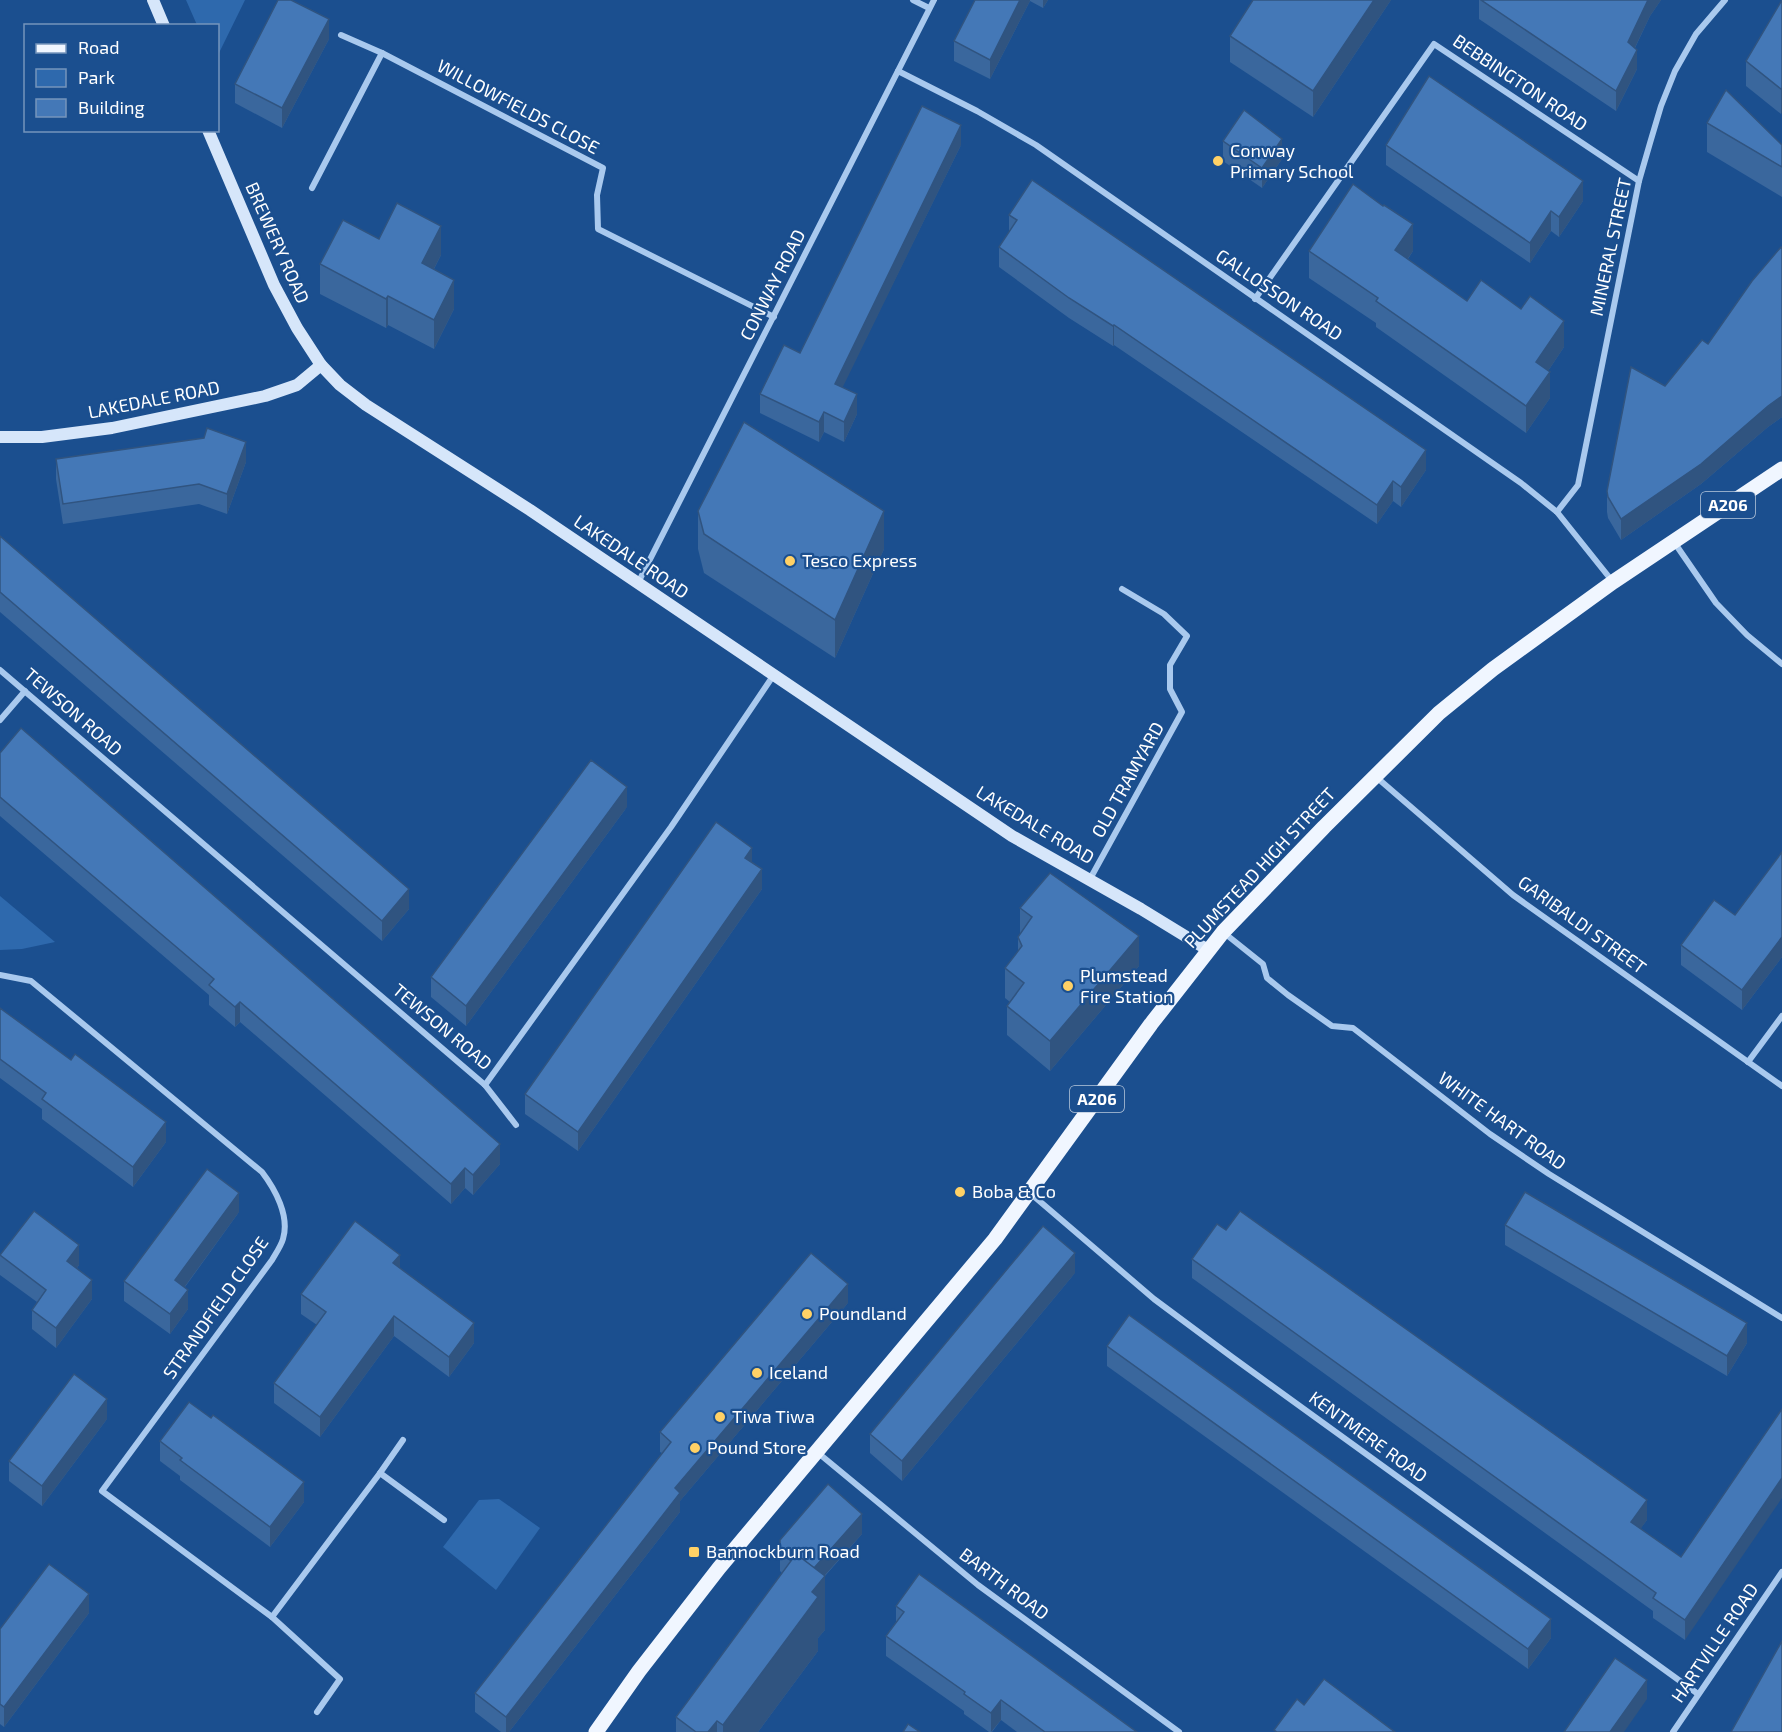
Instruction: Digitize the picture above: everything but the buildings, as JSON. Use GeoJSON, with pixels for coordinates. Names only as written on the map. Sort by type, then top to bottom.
{"type":"FeatureCollection","features":[{"type":"Feature","properties":{"kind":"main road","name":"PLUMSTEAD HIGH STREET"},"geometry":{"type":"LineString","coordinates":[[596,1732],[639,1671],[719,1568],[988,1248],[1151,1024],[1223,932],[1375,775],[1439,713],[1493,669],[1613,582],[1782,470]]}},
{"type":"Feature","properties":{"kind":"street"},"geometry":{"type":"LineString","coordinates":[[153,0],[163,24]]}},
{"type":"Feature","properties":{"kind":"street"},"geometry":{"type":"LineString","coordinates":[[912,0],[929,8]]}},
{"type":"Feature","properties":{"kind":"street","name":"CONWAY ROAD"},"geometry":{"type":"LineString","coordinates":[[638,583],[934,0]]}},
{"type":"Feature","properties":{"kind":"street","name":"MINERAL STREET"},"geometry":{"type":"LineString","coordinates":[[1557,512],[1578,485],[1639,181],[1661,106],[1676,71],[1696,34],[1725,0]]}},
{"type":"Feature","properties":{"kind":"street","name":"WILLOWFIELDS CLOSE"},"geometry":{"type":"LineString","coordinates":[[342,35],[382,53],[603,168],[597,195],[598,229],[774,317]]}},
{"type":"Feature","properties":{"kind":"street","name":"BEBBINGTON ROAD"},"geometry":{"type":"LineString","coordinates":[[1255,299],[1434,44],[1639,181]]}},
{"type":"Feature","properties":{"kind":"street"},"geometry":{"type":"LineString","coordinates":[[312,188],[382,53]]}},
{"type":"Feature","properties":{"kind":"street","name":"GALLOSSON ROAD"},"geometry":{"type":"LineString","coordinates":[[898,71],[977,111],[1036,145],[1521,483],[1557,512],[1613,582]]}},
{"type":"Feature","properties":{"kind":"street","name":"BREWERY ROAD"},"geometry":{"type":"LineString","coordinates":[[209,132],[274,285],[297,328],[321,365]]}},
{"type":"Feature","properties":{"kind":"street","name":"LAKEDALE ROAD"},"geometry":{"type":"LineString","coordinates":[[0,437],[42,437],[112,428],[265,396],[297,385],[321,365],[340,385],[366,405],[530,510],[1012,836],[1208,950]]}},
{"type":"Feature","properties":{"kind":"street"},"geometry":{"type":"LineString","coordinates":[[1673,541],[1716,603],[1747,635],[1782,664]]}},
{"type":"Feature","properties":{"kind":"street","name":"OLD TRAMYARD"},"geometry":{"type":"LineString","coordinates":[[1089,879],[1182,712],[1170,690],[1170,665],[1187,636],[1164,615],[1122,589]]}},
{"type":"Feature","properties":{"kind":"street","name":"TEWSON ROAD"},"geometry":{"type":"LineString","coordinates":[[0,670],[485,1084],[671,827],[773,676]]}},
{"type":"Feature","properties":{"kind":"street"},"geometry":{"type":"LineString","coordinates":[[0,720],[25,691]]}},
{"type":"Feature","properties":{"kind":"street","name":"GARIBALDI STREET"},"geometry":{"type":"LineString","coordinates":[[1375,775],[1513,895],[1782,1086]]}},
{"type":"Feature","properties":{"kind":"street","name":"WHITE HART ROAD"},"geometry":{"type":"LineString","coordinates":[[1223,932],[1263,964],[1267,978],[1332,1026],[1353,1028],[1490,1134],[1550,1174],[1782,1318]]}},
{"type":"Feature","properties":{"kind":"street","name":"STRANDFIELD CLOSE"},"geometry":{"type":"LineString","coordinates":[[0,975],[31,981],[262,1172],[275,1190],[282,1210],[284,1237],[272,1260],[102,1491],[272,1617],[340,1679],[317,1712]]}},
{"type":"Feature","properties":{"kind":"street"},"geometry":{"type":"LineString","coordinates":[[1748,1062],[1782,1016]]}},
{"type":"Feature","properties":{"kind":"street"},"geometry":{"type":"LineString","coordinates":[[485,1084],[516,1125]]}},
{"type":"Feature","properties":{"kind":"street","name":"KENTMERE ROAD"},"geometry":{"type":"LineString","coordinates":[[1030,1193],[1154,1299],[1698,1694]]}},
{"type":"Feature","properties":{"kind":"street"},"geometry":{"type":"LineString","coordinates":[[272,1617],[403,1440]]}},
{"type":"Feature","properties":{"kind":"street","name":"BARTH ROAD"},"geometry":{"type":"LineString","coordinates":[[816,1452],[978,1585],[1179,1732]]}},
{"type":"Feature","properties":{"kind":"street"},"geometry":{"type":"LineString","coordinates":[[380,1473],[444,1520]]}},
{"type":"Feature","properties":{"kind":"street","name":"HARTVILLE ROAD"},"geometry":{"type":"LineString","coordinates":[[1673,1732],[1782,1572]]}},
{"type":"Feature","properties":{"kind":"green space"},"geometry":{"type":"Polygon","coordinates":[[[186,0],[245,0],[219,53],[219,24],[197,24],[186,0]]]}},
{"type":"Feature","properties":{"kind":"green space"},"geometry":{"type":"Polygon","coordinates":[[[0,896],[55,942],[22,949],[0,950],[0,896]]]}},
{"type":"Feature","properties":{"kind":"green space"},"geometry":{"type":"Polygon","coordinates":[[[499,1499],[540,1528],[496,1590],[443,1547],[479,1500],[499,1499]]]}},
{"type":"Feature","properties":{"kind":"place","name":"Conway Primary School"},"geometry":{"type":"Point","coordinates":[1218,161]}},
{"type":"Feature","properties":{"kind":"place","name":"Tesco Express"},"geometry":{"type":"Point","coordinates":[790,561]}},
{"type":"Feature","properties":{"kind":"place","name":"Plumstead Fire Station"},"geometry":{"type":"Point","coordinates":[1068,986]}},
{"type":"Feature","properties":{"kind":"place","name":"Boba & Co"},"geometry":{"type":"Point","coordinates":[960,1192]}},
{"type":"Feature","properties":{"kind":"place","name":"Poundland"},"geometry":{"type":"Point","coordinates":[807,1314]}},
{"type":"Feature","properties":{"kind":"place","name":"Iceland"},"geometry":{"type":"Point","coordinates":[757,1373]}},
{"type":"Feature","properties":{"kind":"place","name":"Tiwa Tiwa"},"geometry":{"type":"Point","coordinates":[720,1417]}},
{"type":"Feature","properties":{"kind":"place","name":"Pound Store"},"geometry":{"type":"Point","coordinates":[695,1448]}},
{"type":"Feature","properties":{"kind":"place","name":"Bannockburn Road"},"geometry":{"type":"Point","coordinates":[694,1552]}}]}
